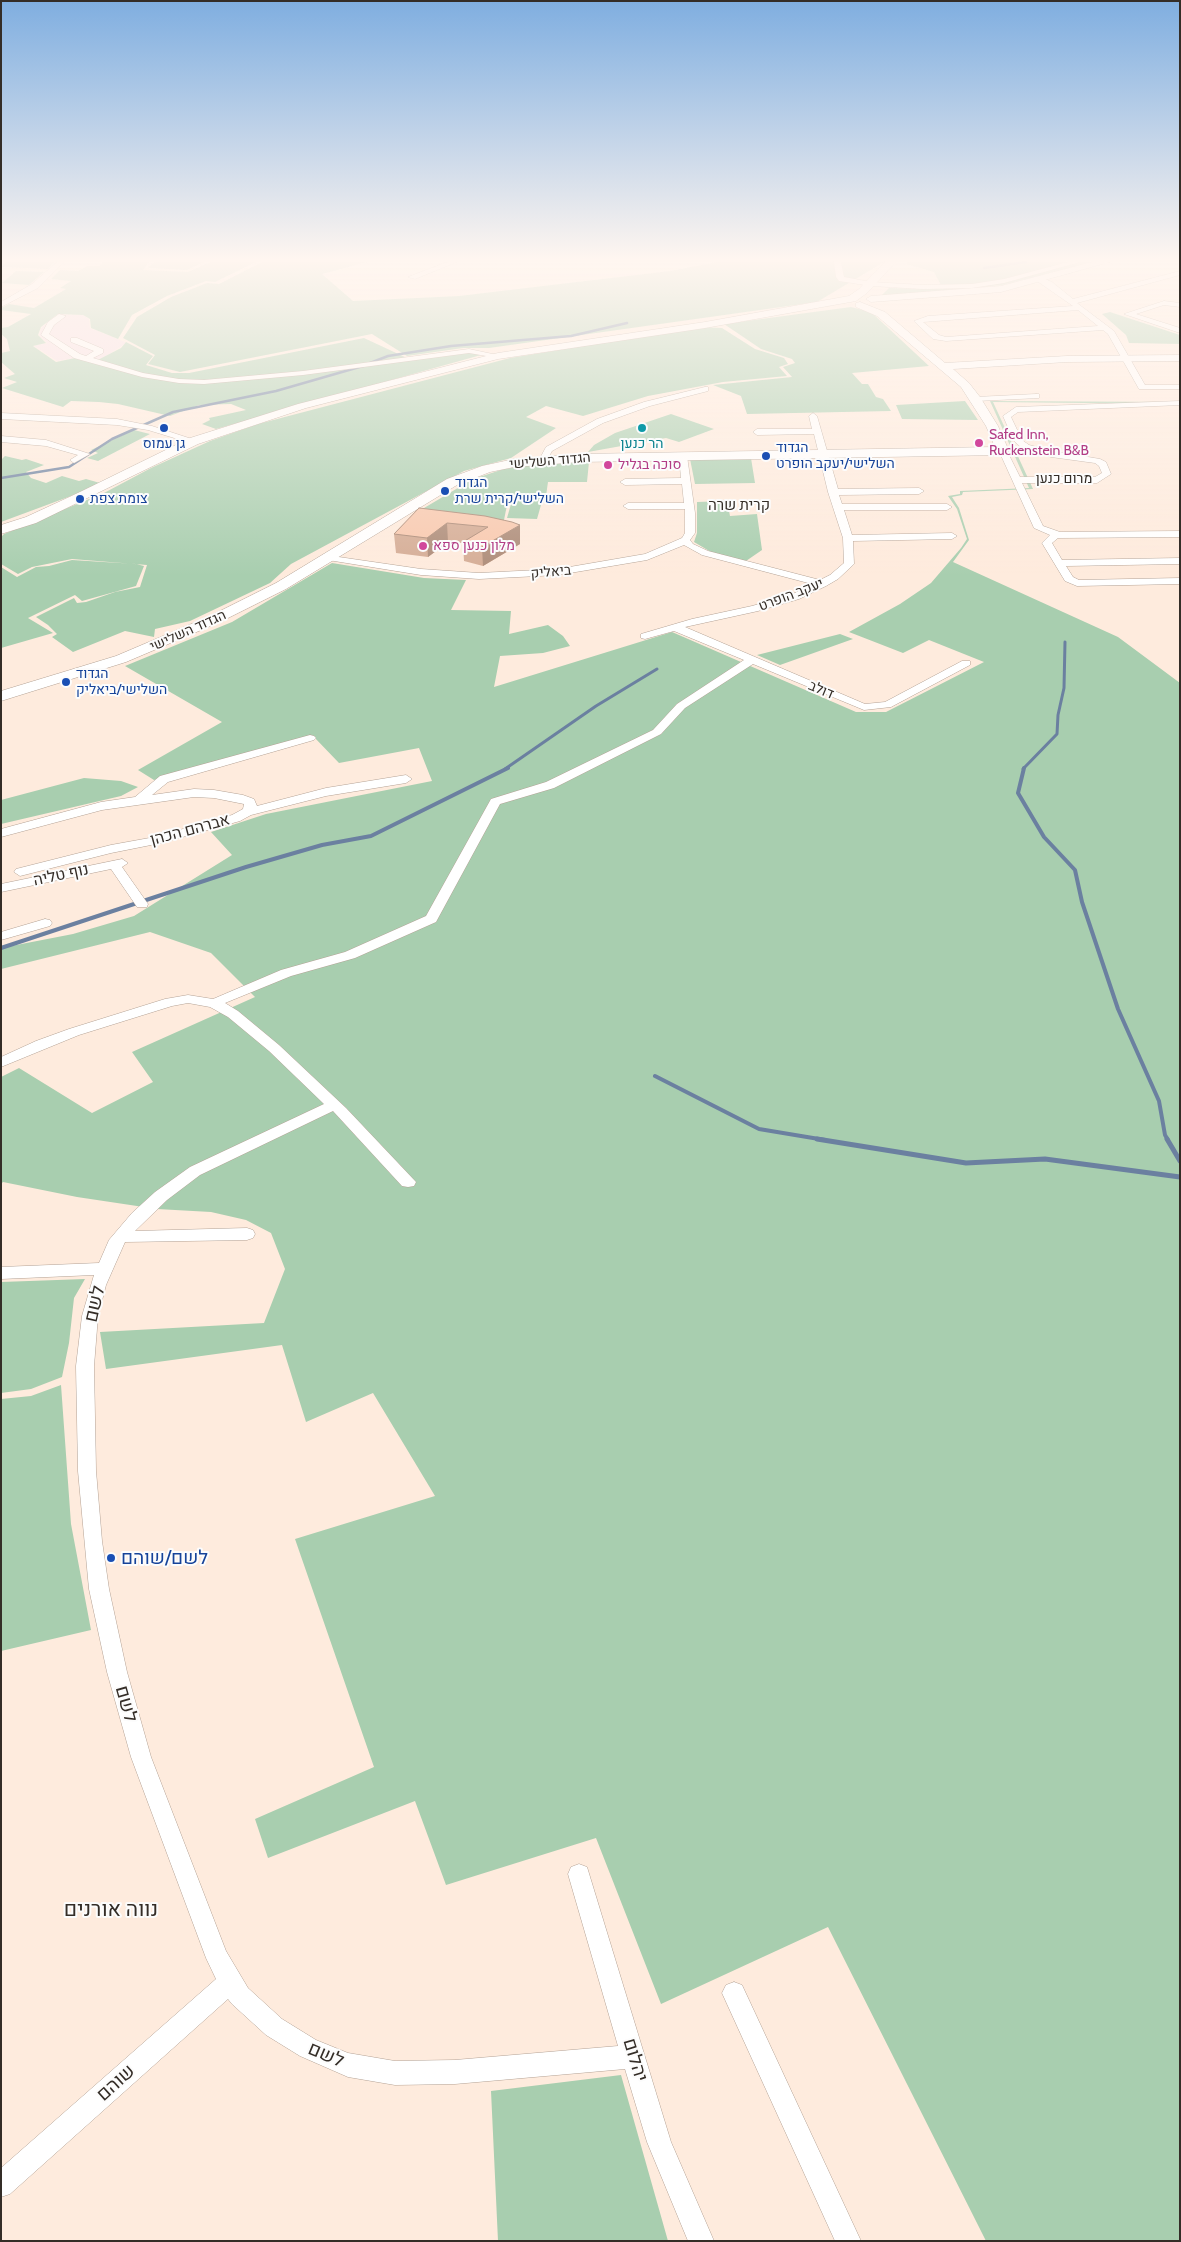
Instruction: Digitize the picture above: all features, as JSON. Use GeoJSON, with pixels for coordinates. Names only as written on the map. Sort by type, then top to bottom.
{"type":"FeatureCollection","features":[{"type":"Feature","properties":{"kind":"street"},"geometry":{"type":"LineString","coordinates":[[113,367],[154,378],[192,382],[358,367]]}},
{"type":"Feature","properties":{"kind":"street"},"geometry":{"type":"LineString","coordinates":[[2,526],[43,514],[194,441],[302,406],[456,367]]}},
{"type":"Feature","properties":{"kind":"street","name":"מרום כנען"},"geometry":{"type":"LineString","coordinates":[[944,367],[965,385],[992,426],[1039,528],[1057,534],[1180,534]]}},
{"type":"Feature","properties":{"kind":"street"},"geometry":{"type":"LineString","coordinates":[[1130,367],[1142,387],[1180,387]]}},
{"type":"Feature","properties":{"kind":"street"},"geometry":{"type":"LineString","coordinates":[[543,460],[549,449],[600,421],[664,399],[705,388]]}},
{"type":"Feature","properties":{"kind":"street"},"geometry":{"type":"LineString","coordinates":[[976,399],[1036,396]]}},
{"type":"Feature","properties":{"kind":"street","name":"מרום כנען"},"geometry":{"type":"LineString","coordinates":[[1016,480],[1097,480],[1107,474],[1103,464],[1097,461],[1051,454],[1026,447],[1018,441],[1008,422],[1007,416],[1016,410],[1180,403]]}},
{"type":"Feature","properties":{"kind":"street"},"geometry":{"type":"LineString","coordinates":[[1,416],[116,422],[144,427],[194,441]]}},
{"type":"Feature","properties":{"kind":"street"},"geometry":{"type":"LineString","coordinates":[[813,416],[822,453]]}},
{"type":"Feature","properties":{"kind":"street"},"geometry":{"type":"LineString","coordinates":[[757,432],[816,431]]}},
{"type":"Feature","properties":{"kind":"street"},"geometry":{"type":"LineString","coordinates":[[1,439],[46,443],[86,454],[74,460]]}},
{"type":"Feature","properties":{"kind":"street","name":"הגדוד השלישי"},"geometry":{"type":"LineString","coordinates":[[1,696],[99,667],[161,643],[266,594],[452,482],[486,469],[543,460],[822,453],[1003,451]]}},
{"type":"Feature","properties":{"kind":"street","name":"יעקב הופרט"},"geometry":{"type":"LineString","coordinates":[[645,636],[675,627],[754,609],[795,596],[834,578],[849,564],[848,538],[822,453]]}},
{"type":"Feature","properties":{"kind":"street"},"geometry":{"type":"LineString","coordinates":[[683,456],[690,506],[690,533],[685,540],[690,546],[705,554],[822,584]]}},
{"type":"Feature","properties":{"kind":"street"},"geometry":{"type":"LineString","coordinates":[[625,482],[686,481]]}},
{"type":"Feature","properties":{"kind":"street"},"geometry":{"type":"LineString","coordinates":[[833,492],[919,491]]}},
{"type":"Feature","properties":{"kind":"street"},"geometry":{"type":"LineString","coordinates":[[628,506],[690,506]]}},
{"type":"Feature","properties":{"kind":"street"},"geometry":{"type":"LineString","coordinates":[[838,507],[947,507]]}},
{"type":"Feature","properties":{"kind":"street"},"geometry":{"type":"LineString","coordinates":[[1057,534],[1049,539],[1047,543],[1069,579],[1077,583],[1180,581]]}},
{"type":"Feature","properties":{"kind":"street"},"geometry":{"type":"LineString","coordinates":[[848,538],[952,536]]}},
{"type":"Feature","properties":{"kind":"street","name":"ביאליק"},"geometry":{"type":"LineString","coordinates":[[328,557],[388,568],[440,574],[479,576],[530,574],[616,564],[665,551],[685,540]]}},
{"type":"Feature","properties":{"kind":"street"},"geometry":{"type":"LineString","coordinates":[[1059,563],[1180,561]]}},
{"type":"Feature","properties":{"kind":"street","name":"דולב"},"geometry":{"type":"LineString","coordinates":[[675,627],[864,707],[876,707],[898,699],[966,663]]}},
{"type":"Feature","properties":{"kind":"street"},"geometry":{"type":"LineString","coordinates":[[214,1003],[286,973],[350,955],[431,920],[496,802],[550,785],[657,732],[681,706],[752,660]]}},
{"type":"Feature","properties":{"kind":"street"},"geometry":{"type":"LineString","coordinates":[[139,800],[164,779],[310,738]]}},
{"type":"Feature","properties":{"kind":"street"},"geometry":{"type":"LineString","coordinates":[[246,812],[326,792],[406,779]]}},
{"type":"Feature","properties":{"kind":"street","name":"אברהם הכהן"},"geometry":{"type":"LineString","coordinates":[[1,833],[85,810],[139,800],[194,793],[239,798],[250,802],[251,806],[246,812],[236,818],[20,872]]}},
{"type":"Feature","properties":{"kind":"street","name":"נוף טליה"},"geometry":{"type":"LineString","coordinates":[[1,888],[118,864],[142,904]]}},
{"type":"Feature","properties":{"kind":"street"},"geometry":{"type":"LineString","coordinates":[[1,936],[44,923]]}},
{"type":"Feature","properties":{"kind":"street"},"geometry":{"type":"LineString","coordinates":[[1,1063],[41,1044],[74,1032],[170,1002],[188,999],[214,1003],[233,1014],[274,1048],[334,1105],[408,1182]]}},
{"type":"Feature","properties":{"kind":"street","name":"לשם"},"geometry":{"type":"LineString","coordinates":[[334,1105],[219,1158],[195,1171],[161,1196],[138,1217],[115,1244],[98,1285],[90,1316],[85,1366],[87,1471],[98,1589],[117,1672],[141,1757],[217,1958],[240,1996],[274,2027],[308,2048],[348,2065],[395,2073],[455,2072],[634,2056]]}},
{"type":"Feature","properties":{"kind":"street"},"geometry":{"type":"LineString","coordinates":[[121,1237],[247,1234]]}},
{"type":"Feature","properties":{"kind":"street"},"geometry":{"type":"LineString","coordinates":[[1,1273],[105,1269]]}},
{"type":"Feature","properties":{"kind":"street","name":"יהלום"},"geometry":{"type":"LineString","coordinates":[[580,1874],[659,2142],[701,2241]]}},
{"type":"Feature","properties":{"kind":"street","name":"שוהם"},"geometry":{"type":"LineString","coordinates":[[1,2185],[232,1981]]}},
{"type":"Feature","properties":{"kind":"street"},"geometry":{"type":"LineString","coordinates":[[734,1992],[848,2241]]}},
{"type":"Feature","properties":{"kind":"green space"},"geometry":{"type":"Polygon","coordinates":[[[6,367],[151,367],[172,373],[189,373],[221,367],[439,367],[216,429],[202,424],[210,420],[209,418],[246,410],[231,404],[199,405],[170,416],[118,404],[99,402],[71,401],[63,407],[2,388],[17,382],[4,378],[15,374],[6,367]]]}},
{"type":"Feature","properties":{"kind":"green space"},"geometry":{"type":"Polygon","coordinates":[[[159,367],[207,367],[180,372],[159,367]]]}},
{"type":"Feature","properties":{"kind":"green space"},"geometry":{"type":"Polygon","coordinates":[[[477,367],[780,367],[787,376],[723,382],[648,396],[583,416],[546,406],[526,417],[556,428],[511,458],[464,471],[291,564],[270,583],[190,621],[155,629],[154,637],[125,631],[73,652],[52,637],[57,634],[36,617],[74,598],[77,603],[86,602],[115,592],[140,587],[147,565],[72,559],[32,567],[18,574],[1,564],[1,537],[4,534],[104,493],[151,468],[210,441],[258,424],[477,367]]]}},
{"type":"Feature","properties":{"kind":"green space"},"geometry":{"type":"Polygon","coordinates":[[[783,367],[922,367],[852,373],[862,384],[868,384],[876,397],[883,399],[891,411],[747,414],[741,396],[713,385],[792,377],[783,367]]]}},
{"type":"Feature","properties":{"kind":"green space"},"geometry":{"type":"Polygon","coordinates":[[[965,401],[978,420],[902,419],[896,405],[965,401]]]}},
{"type":"Feature","properties":{"kind":"green space"},"geometry":{"type":"Polygon","coordinates":[[[990,401],[1180,402],[1173,404],[993,402],[1033,489],[963,492],[962,495],[952,497],[959,508],[969,540],[953,562],[1118,637],[1180,683],[1180,2241],[986,2241],[828,1927],[661,2004],[596,1838],[446,1885],[415,1801],[268,1858],[255,1819],[374,1767],[295,1539],[435,1496],[373,1393],[306,1422],[282,1345],[106,1369],[100,1332],[264,1323],[285,1269],[271,1233],[246,1220],[211,1212],[157,1209],[77,1197],[3,1182],[1,1184],[1,1077],[19,1068],[92,1113],[153,1082],[132,1052],[255,997],[211,953],[150,932],[1,969],[1,948],[73,934],[134,916],[232,855],[211,832],[266,814],[432,781],[419,748],[339,763],[314,737],[154,780],[138,770],[222,722],[125,666],[232,622],[332,563],[424,578],[466,580],[451,610],[511,611],[509,634],[548,625],[563,636],[570,646],[543,653],[500,656],[494,687],[672,632],[856,712],[886,712],[984,662],[929,640],[903,653],[849,632],[900,604],[931,583],[961,548],[967,539],[957,509],[948,496],[960,494],[960,491],[1029,488],[990,401]]]}},
{"type":"Feature","properties":{"kind":"green space"},"geometry":{"type":"Polygon","coordinates":[[[671,414],[714,429],[679,442],[666,438],[588,452],[594,445],[615,433],[671,414]]]}},
{"type":"Feature","properties":{"kind":"green space"},"geometry":{"type":"Polygon","coordinates":[[[134,430],[150,434],[98,461],[87,458],[98,453],[91,450],[134,430]]]}},
{"type":"Feature","properties":{"kind":"green space"},"geometry":{"type":"Polygon","coordinates":[[[5,456],[22,460],[26,459],[44,465],[26,472],[31,478],[46,483],[62,476],[79,481],[86,479],[100,483],[1,522],[1,460],[5,456]]]}},
{"type":"Feature","properties":{"kind":"green space"},"geometry":{"type":"Polygon","coordinates":[[[751,458],[755,483],[695,484],[690,459],[751,458]]]}},
{"type":"Feature","properties":{"kind":"green space"},"geometry":{"type":"Polygon","coordinates":[[[589,462],[587,482],[548,482],[546,496],[509,495],[503,525],[419,511],[473,479],[504,469],[533,465],[589,462]]]}},
{"type":"Feature","properties":{"kind":"green space"},"geometry":{"type":"Polygon","coordinates":[[[513,497],[543,498],[537,519],[507,518],[513,497]]]}},
{"type":"Feature","properties":{"kind":"green space"},"geometry":{"type":"Polygon","coordinates":[[[727,501],[730,516],[757,514],[762,550],[746,561],[711,552],[694,542],[697,533],[697,502],[727,501]]]}},
{"type":"Feature","properties":{"kind":"green space"},"geometry":{"type":"Polygon","coordinates":[[[72,560],[144,566],[136,586],[82,601],[75,595],[28,618],[53,633],[1,648],[1,567],[17,577],[36,567],[72,560]]]}},
{"type":"Feature","properties":{"kind":"green space"},"geometry":{"type":"Polygon","coordinates":[[[840,634],[853,639],[780,665],[757,655],[840,634]]]}},
{"type":"Feature","properties":{"kind":"green space"},"geometry":{"type":"Polygon","coordinates":[[[84,778],[121,781],[138,787],[121,796],[1,824],[1,800],[84,778]]]}},
{"type":"Feature","properties":{"kind":"green space"},"geometry":{"type":"Polygon","coordinates":[[[85,1279],[74,1298],[69,1343],[62,1377],[31,1389],[1,1393],[1,1282],[85,1279]]]}},
{"type":"Feature","properties":{"kind":"green space"},"geometry":{"type":"Polygon","coordinates":[[[61,1385],[71,1524],[91,1630],[1,1651],[1,1399],[31,1396],[61,1385]]]}},
{"type":"Feature","properties":{"kind":"green space"},"geometry":{"type":"Polygon","coordinates":[[[621,2075],[668,2241],[498,2241],[491,2091],[621,2075]]]}},
{"type":"Feature","properties":{"kind":"building"},"geometry":{"type":"Polygon","coordinates":[[[419,508],[485,516],[520,525],[482,547],[463,542],[488,527],[447,523],[427,538],[394,534],[419,508]]]}},
{"type":"Feature","properties":{"kind":"waterway"},"geometry":{"type":"LineString","coordinates":[[1,478],[69,467],[112,439],[173,412],[276,391],[361,367]]}},
{"type":"Feature","properties":{"kind":"waterway"},"geometry":{"type":"LineString","coordinates":[[1023,769],[1057,734],[1058,715],[1064,688],[1065,642]]}},
{"type":"Feature","properties":{"kind":"waterway"},"geometry":{"type":"LineString","coordinates":[[505,769],[596,706],[657,669]]}},
{"type":"Feature","properties":{"kind":"waterway"},"geometry":{"type":"LineString","coordinates":[[1,948],[246,867],[322,845],[371,836],[508,768]]}},
{"type":"Feature","properties":{"kind":"waterway"},"geometry":{"type":"LineString","coordinates":[[1024,768],[1018,793],[1044,837],[1075,870],[1082,902],[1118,1009],[1159,1101],[1165,1135],[1168,1140]]}},
{"type":"Feature","properties":{"kind":"waterway"},"geometry":{"type":"LineString","coordinates":[[655,1076],[759,1129],[825,1140]]}},
{"type":"Feature","properties":{"kind":"waterway"},"geometry":{"type":"LineString","coordinates":[[817,1139],[966,1163],[1045,1159],[1180,1177]]}},
{"type":"Feature","properties":{"kind":"waterway"},"geometry":{"type":"LineString","coordinates":[[1167,1139],[1180,1161]]}},
{"type":"Feature","properties":{"kind":"place","name":"גן עמוס"},"geometry":{"type":"Point","coordinates":[164,428]}},
{"type":"Feature","properties":{"kind":"place","name":"הר כנען"},"geometry":{"type":"Point","coordinates":[642,428]}},
{"type":"Feature","properties":{"kind":"place","name":"Safed Inn, Ruckenstein B&B"},"geometry":{"type":"Point","coordinates":[979,443]}},
{"type":"Feature","properties":{"kind":"place","name":"הגדוד השלישי/יעקב הופרט"},"geometry":{"type":"Point","coordinates":[766,456]}},
{"type":"Feature","properties":{"kind":"place","name":"סוכה בגליל"},"geometry":{"type":"Point","coordinates":[608,465]}},
{"type":"Feature","properties":{"kind":"place","name":"הגדוד השלישי/קרית שרת"},"geometry":{"type":"Point","coordinates":[445,491]}},
{"type":"Feature","properties":{"kind":"place","name":"צומת צפת"},"geometry":{"type":"Point","coordinates":[80,499]}},
{"type":"Feature","properties":{"kind":"place","name":"מלון כנען ספא"},"geometry":{"type":"Point","coordinates":[423,546]}},
{"type":"Feature","properties":{"kind":"place","name":"הגדוד השלישי/ביאליק"},"geometry":{"type":"Point","coordinates":[66,682]}},
{"type":"Feature","properties":{"kind":"place","name":"לשם/שוהם"},"geometry":{"type":"Point","coordinates":[111,1558]}},
{"type":"Feature","properties":{"kind":"district","name":"קרית שרה"},"geometry":{"type":"Point","coordinates":[739,506]}},
{"type":"Feature","properties":{"kind":"district","name":"נווה אורנים"},"geometry":{"type":"Point","coordinates":[111,1910]}}]}
